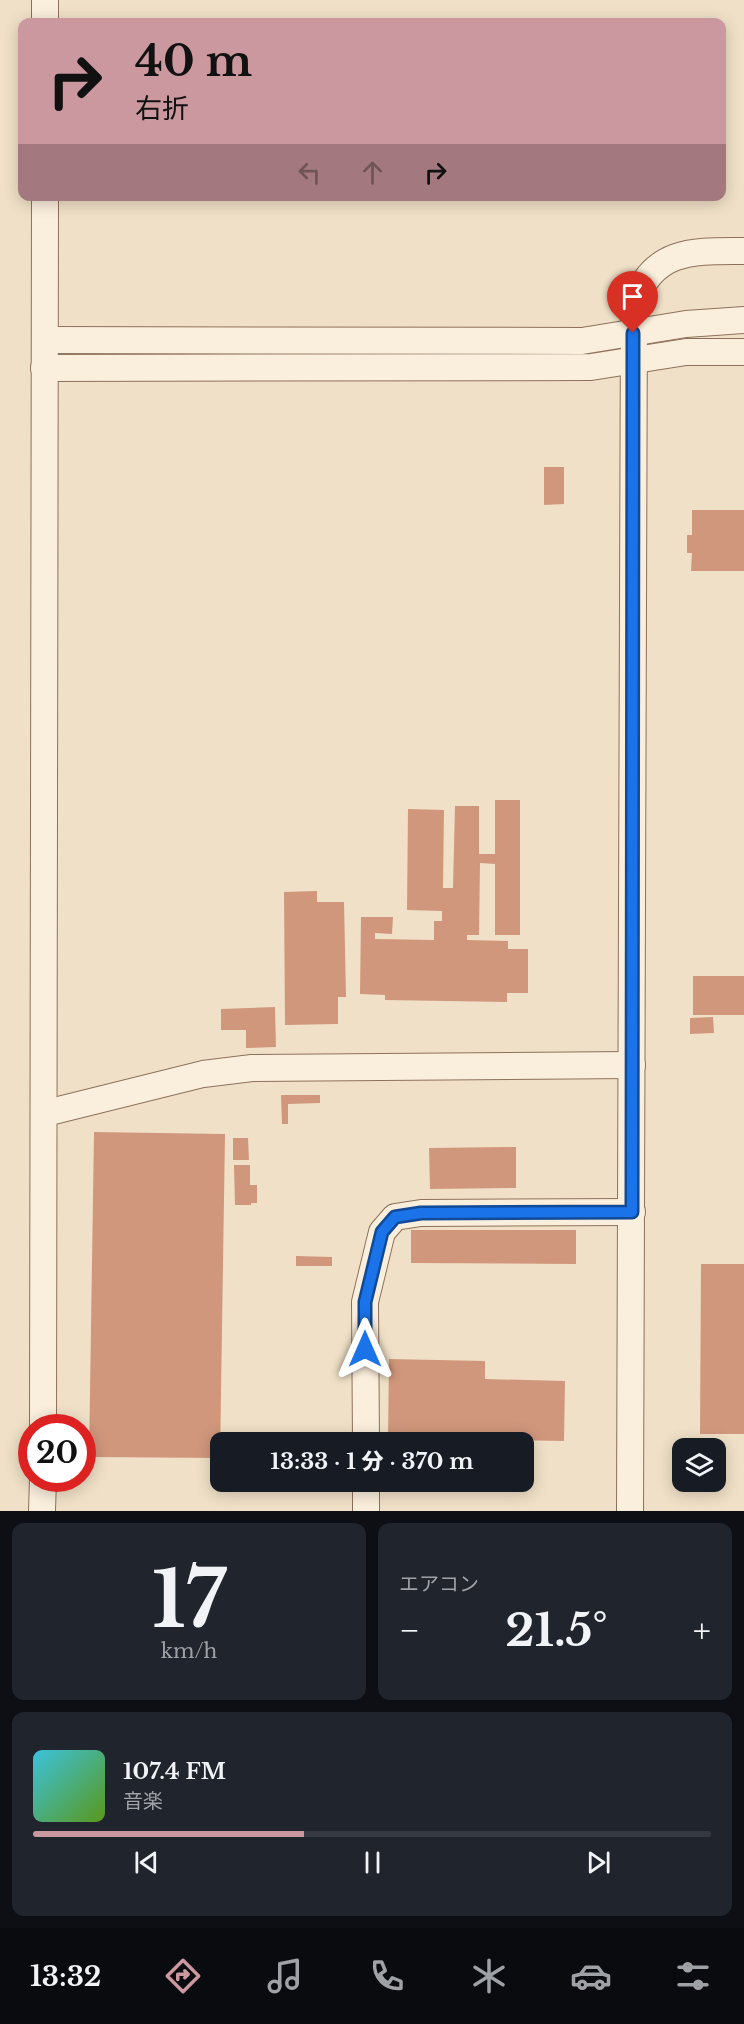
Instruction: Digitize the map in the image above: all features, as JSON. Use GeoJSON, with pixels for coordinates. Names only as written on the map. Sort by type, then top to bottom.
{"type":"FeatureCollection","features":[{"type":"Feature","properties":{"kind":"lane"},"geometry":{"type":"LineString","coordinates":[[45,0],[45,18]]}},
{"type":"Feature","properties":{"kind":"lane"},"geometry":{"type":"LineString","coordinates":[[43,1414],[46,1113],[45,201]]}},
{"type":"Feature","properties":{"kind":"lane"},"geometry":{"type":"LineString","coordinates":[[630,1511],[634,303],[639,290],[656,267],[666,260],[699,251],[744,251]]}},
{"type":"Feature","properties":{"kind":"lane"},"geometry":{"type":"LineString","coordinates":[[45,340],[582,341],[686,324],[744,321]]}},
{"type":"Feature","properties":{"kind":"lane"},"geometry":{"type":"LineString","coordinates":[[44,368],[591,367],[686,352],[744,352]]}},
{"type":"Feature","properties":{"kind":"lane"},"geometry":{"type":"LineString","coordinates":[[46,1113],[203,1074],[252,1068],[632,1065]]}},
{"type":"Feature","properties":{"kind":"lane"},"geometry":{"type":"LineString","coordinates":[[366,1432],[365,1302],[382,1232],[395,1217],[421,1213],[632,1212]]}},
{"type":"Feature","properties":{"kind":"lane"},"geometry":{"type":"LineString","coordinates":[[42,1511],[43,1492]]}},
{"type":"Feature","properties":{"kind":"lane"},"geometry":{"type":"LineString","coordinates":[[366,1492],[366,1511]]}},
{"type":"Feature","properties":{"kind":"building"},"geometry":{"type":"Polygon","coordinates":[[[544,467],[564,467],[564,504],[544,505],[544,467]]]}},
{"type":"Feature","properties":{"kind":"building"},"geometry":{"type":"Polygon","coordinates":[[[692,510],[744,510],[744,571],[691,571],[692,553],[687,553],[687,535],[692,535],[692,510]]]}},
{"type":"Feature","properties":{"kind":"building"},"geometry":{"type":"Polygon","coordinates":[[[495,800],[520,800],[520,935],[495,935],[495,864],[480,863],[479,935],[467,935],[467,940],[508,941],[508,949],[528,949],[528,993],[507,993],[507,1002],[385,1000],[385,995],[360,994],[361,917],[393,917],[392,934],[375,933],[375,939],[434,940],[434,921],[442,921],[442,911],[407,910],[408,809],[444,810],[443,888],[453,888],[455,806],[479,806],[479,854],[495,854],[495,800]]]}},
{"type":"Feature","properties":{"kind":"building"},"geometry":{"type":"Polygon","coordinates":[[[317,891],[317,902],[344,902],[346,997],[338,997],[338,1024],[285,1025],[284,892],[317,891]]]}},
{"type":"Feature","properties":{"kind":"building"},"geometry":{"type":"Polygon","coordinates":[[[693,976],[744,976],[744,1015],[693,1015],[693,976]]]}},
{"type":"Feature","properties":{"kind":"building"},"geometry":{"type":"Polygon","coordinates":[[[275,1007],[276,1047],[246,1048],[246,1030],[221,1030],[221,1009],[275,1007]]]}},
{"type":"Feature","properties":{"kind":"building"},"geometry":{"type":"Polygon","coordinates":[[[713,1017],[714,1033],[690,1034],[690,1018],[713,1017]]]}},
{"type":"Feature","properties":{"kind":"building"},"geometry":{"type":"Polygon","coordinates":[[[281,1095],[320,1095],[320,1103],[288,1104],[288,1124],[282,1124],[281,1095]]]}},
{"type":"Feature","properties":{"kind":"building"},"geometry":{"type":"Polygon","coordinates":[[[94,1132],[225,1134],[220,1432],[210,1432],[210,1458],[96,1457],[96,1414],[90,1414],[94,1132]]]}},
{"type":"Feature","properties":{"kind":"building"},"geometry":{"type":"Polygon","coordinates":[[[233,1138],[248,1138],[249,1160],[233,1160],[233,1138]]]}},
{"type":"Feature","properties":{"kind":"building"},"geometry":{"type":"Polygon","coordinates":[[[516,1147],[516,1188],[430,1189],[429,1148],[516,1147]]]}},
{"type":"Feature","properties":{"kind":"building"},"geometry":{"type":"Polygon","coordinates":[[[234,1165],[250,1165],[250,1185],[257,1185],[257,1203],[235,1205],[234,1165]]]}},
{"type":"Feature","properties":{"kind":"building"},"geometry":{"type":"Polygon","coordinates":[[[411,1230],[576,1230],[576,1264],[411,1263],[411,1230]]]}},
{"type":"Feature","properties":{"kind":"building"},"geometry":{"type":"Polygon","coordinates":[[[296,1256],[332,1257],[332,1266],[296,1266],[296,1256]]]}},
{"type":"Feature","properties":{"kind":"building"},"geometry":{"type":"Polygon","coordinates":[[[701,1264],[744,1264],[744,1434],[700,1434],[701,1264]]]}},
{"type":"Feature","properties":{"kind":"building"},"geometry":{"type":"Polygon","coordinates":[[[389,1359],[485,1361],[485,1379],[565,1381],[564,1441],[534,1440],[534,1432],[388,1432],[389,1359]]]}},
{"type":"Feature","properties":{"kind":"route"},"geometry":{"type":"LineString","coordinates":[[365,1349],[365,1302],[382,1232],[395,1217],[421,1213],[632,1212],[633,333]]}}]}
